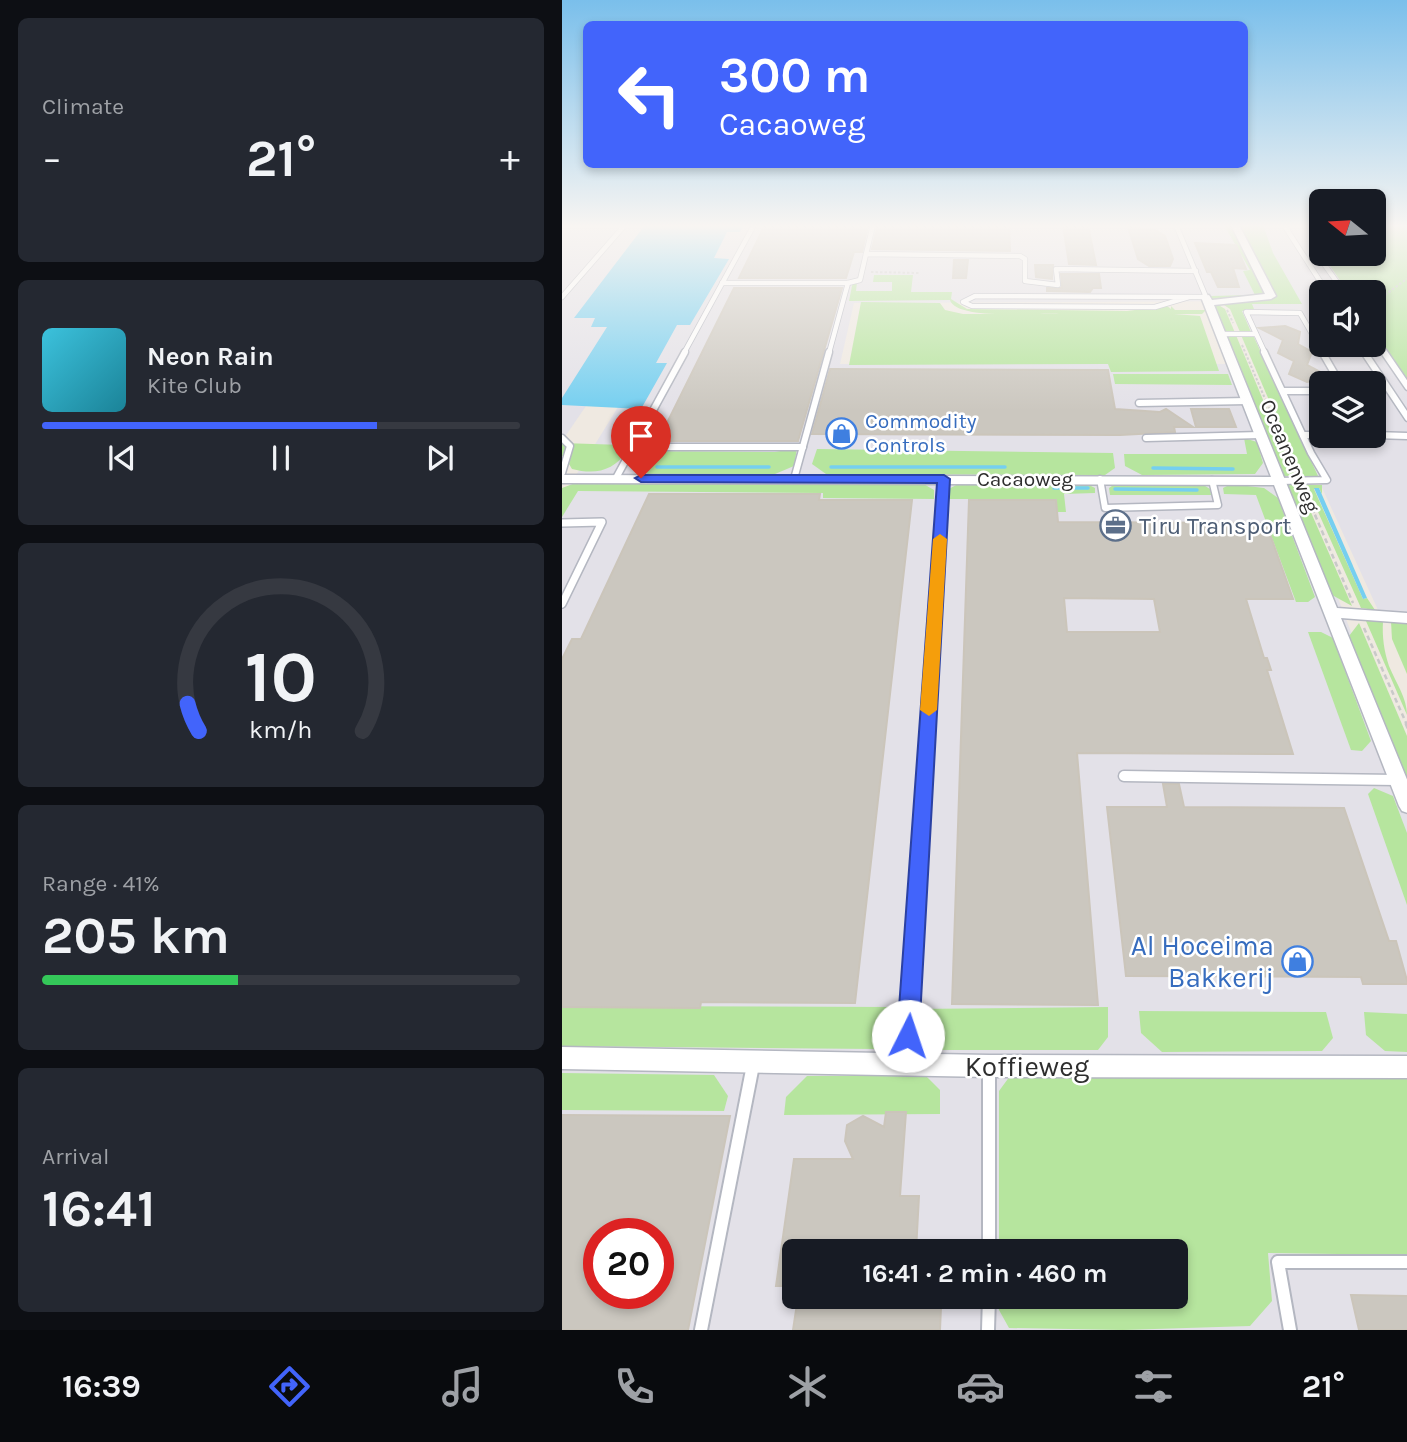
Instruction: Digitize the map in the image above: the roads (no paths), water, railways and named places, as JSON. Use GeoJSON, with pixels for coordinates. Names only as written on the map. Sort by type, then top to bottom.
{"type":"FeatureCollection","features":[{"type":"Feature","properties":{"kind":"street"},"geometry":{"type":"LineString","coordinates":[[1210,301],[1271,296],[1266,287]]}},
{"type":"Feature","properties":{"kind":"street","name":"Oceanenweg"},"geometry":{"type":"LineString","coordinates":[[1210,301],[1220,334],[1407,806]]}},
{"type":"Feature","properties":{"kind":"street","name":"Cacaoweg"},"geometry":{"type":"LineString","coordinates":[[562,476],[1278,481]]}},
{"type":"Feature","properties":{"kind":"street"},"geometry":{"type":"LineString","coordinates":[[1330,612],[1407,618]]}},
{"type":"Feature","properties":{"kind":"street","name":"Koffieweg"},"geometry":{"type":"LineString","coordinates":[[562,1058],[989,1066],[1407,1068]]}},
{"type":"Feature","properties":{"kind":"lane"},"geometry":{"type":"LineString","coordinates":[[616,478],[720,287]]}},
{"type":"Feature","properties":{"kind":"lane"},"geometry":{"type":"LineString","coordinates":[[794,479],[847,287]]}},
{"type":"Feature","properties":{"kind":"lane"},"geometry":{"type":"LineString","coordinates":[[1203,287],[1210,301]]}},
{"type":"Feature","properties":{"kind":"lane"},"geometry":{"type":"LineString","coordinates":[[1189,297],[1155,307],[972,306],[963,302],[974,296],[1189,297],[1210,301]]}},
{"type":"Feature","properties":{"kind":"lane"},"geometry":{"type":"LineString","coordinates":[[1278,481],[1327,480],[1246,312],[1300,313],[1333,371]]}},
{"type":"Feature","properties":{"kind":"lane"},"geometry":{"type":"LineString","coordinates":[[1220,334],[1256,334]]}},
{"type":"Feature","properties":{"kind":"lane"},"geometry":{"type":"LineString","coordinates":[[1386,355],[1407,387]]}},
{"type":"Feature","properties":{"kind":"lane"},"geometry":{"type":"LineString","coordinates":[[1368,357],[1407,418]]}},
{"type":"Feature","properties":{"kind":"lane"},"geometry":{"type":"LineString","coordinates":[[1282,391],[1309,391]]}},
{"type":"Feature","properties":{"kind":"lane"},"geometry":{"type":"LineString","coordinates":[[1139,403],[1247,401]]}},
{"type":"Feature","properties":{"kind":"lane"},"geometry":{"type":"LineString","coordinates":[[1145,438],[1260,435]]}},
{"type":"Feature","properties":{"kind":"lane"},"geometry":{"type":"LineString","coordinates":[[1303,435],[1309,435]]}},
{"type":"Feature","properties":{"kind":"lane"},"geometry":{"type":"LineString","coordinates":[[1386,436],[1407,436]]}},
{"type":"Feature","properties":{"kind":"lane"},"geometry":{"type":"LineString","coordinates":[[562,438],[570,446],[562,476]]}},
{"type":"Feature","properties":{"kind":"lane"},"geometry":{"type":"LineString","coordinates":[[633,447],[803,447]]}},
{"type":"Feature","properties":{"kind":"lane"},"geometry":{"type":"LineString","coordinates":[[906,1064],[944,479]]}},
{"type":"Feature","properties":{"kind":"lane"},"geometry":{"type":"LineString","coordinates":[[1100,479],[1105,508],[1218,505],[1212,480]]}},
{"type":"Feature","properties":{"kind":"lane"},"geometry":{"type":"LineString","coordinates":[[562,523],[602,522],[562,604]]}},
{"type":"Feature","properties":{"kind":"lane"},"geometry":{"type":"LineString","coordinates":[[1124,776],[1397,780]]}},
{"type":"Feature","properties":{"kind":"lane"},"geometry":{"type":"LineString","coordinates":[[701,1330],[753,1062]]}},
{"type":"Feature","properties":{"kind":"lane"},"geometry":{"type":"LineString","coordinates":[[989,1066],[989,1239]]}},
{"type":"Feature","properties":{"kind":"lane"},"geometry":{"type":"LineString","coordinates":[[1290,1330],[1278,1262],[1407,1262]]}},
{"type":"Feature","properties":{"kind":"lane"},"geometry":{"type":"LineString","coordinates":[[988,1309],[988,1330]]}},
{"type":"Feature","properties":{"kind":"water"},"geometry":{"type":"Polygon","coordinates":[[[598,287],[712,287],[690,325],[677,325],[656,363],[667,363],[641,409],[562,405],[562,398],[607,327],[591,327],[595,318],[574,318],[598,287]]]}},
{"type":"Feature","properties":{"kind":"water"},"geometry":{"type":"Polygon","coordinates":[[[1314,488],[1319,488],[1367,598],[1363,599],[1314,488]]]}},
{"type":"Feature","properties":{"kind":"waterway"},"geometry":{"type":"LineString","coordinates":[[657,467],[769,467]]}},
{"type":"Feature","properties":{"kind":"waterway"},"geometry":{"type":"LineString","coordinates":[[831,467],[1005,467]]}},
{"type":"Feature","properties":{"kind":"waterway"},"geometry":{"type":"LineString","coordinates":[[1153,468],[1233,469]]}},
{"type":"Feature","properties":{"kind":"waterway"},"geometry":{"type":"LineString","coordinates":[[1054,488],[1088,488]]}},
{"type":"Feature","properties":{"kind":"waterway"},"geometry":{"type":"LineString","coordinates":[[1115,489],[1197,490]]}},
{"type":"Feature","properties":{"kind":"place","name":"Commodity Controls"},"geometry":{"type":"Point","coordinates":[842,433]}},
{"type":"Feature","properties":{"kind":"place","name":"Tiru Transport"},"geometry":{"type":"Point","coordinates":[1116,526]}},
{"type":"Feature","properties":{"kind":"place","name":"Al Hoceima Bakkerij"},"geometry":{"type":"Point","coordinates":[1297,961]}}]}
